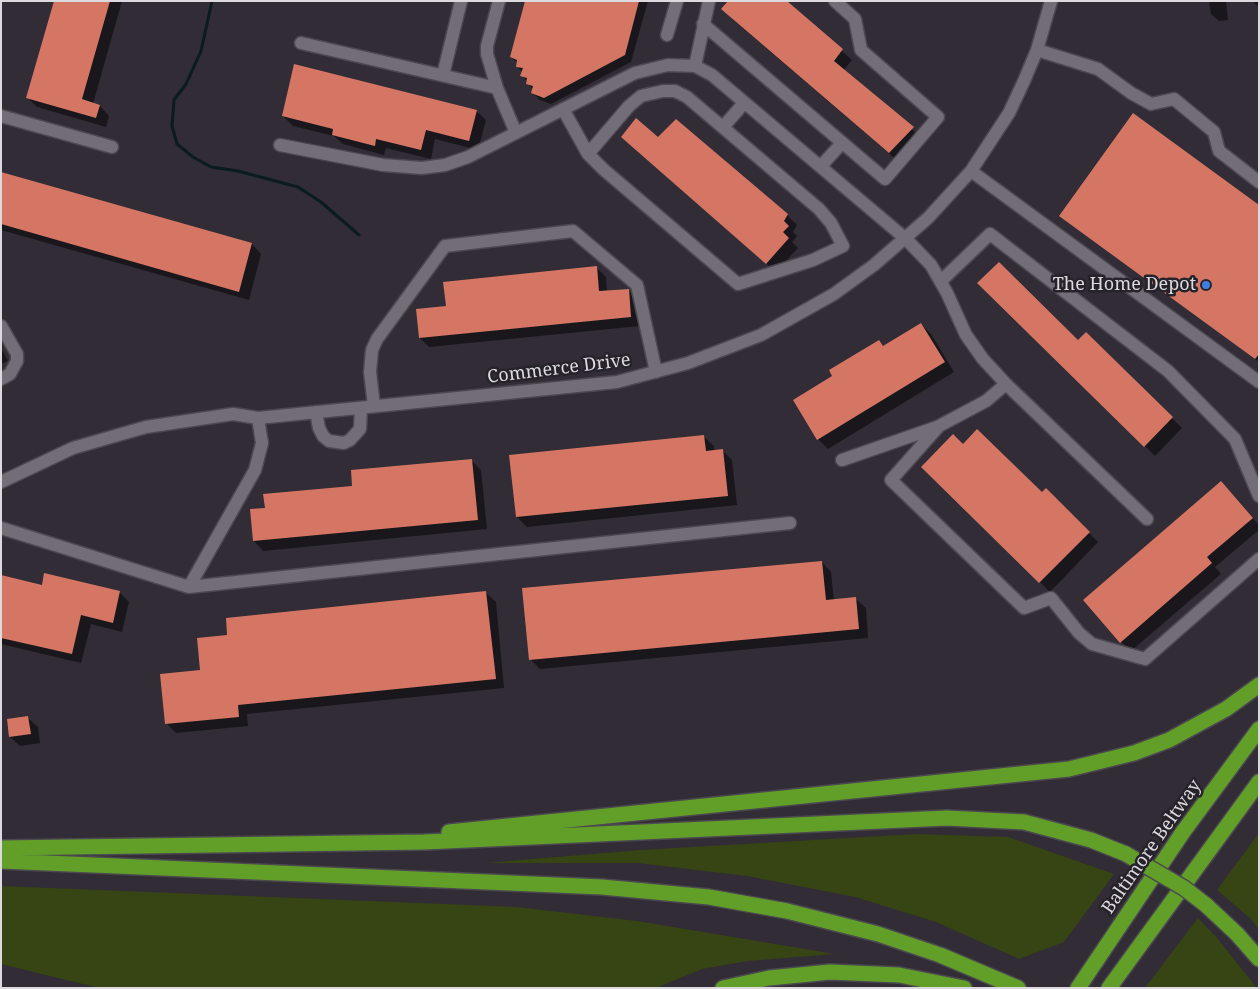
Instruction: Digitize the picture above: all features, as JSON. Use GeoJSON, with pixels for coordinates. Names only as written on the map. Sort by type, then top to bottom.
{"type":"FeatureCollection","features":[{"type":"Feature","properties":{"kind":"highway"},"geometry":{"type":"LineString","coordinates":[[282,844],[424,834],[1069,769],[1134,753],[1169,740],[1226,709],[1259,685]]}},
{"type":"Feature","properties":{"kind":"highway","name":"Baltimore Beltway"},"geometry":{"type":"LineString","coordinates":[[1078,988],[1183,832],[1259,730]]}},
{"type":"Feature","properties":{"kind":"highway"},"geometry":{"type":"LineString","coordinates":[[1109,988],[1259,782]]}},
{"type":"Feature","properties":{"kind":"highway"},"geometry":{"type":"LineString","coordinates":[[1,848],[434,842],[947,818],[1024,822],[1091,840],[1126,854],[1184,888],[1206,905],[1237,934],[1259,959]]}},
{"type":"Feature","properties":{"kind":"highway"},"geometry":{"type":"LineString","coordinates":[[1,861],[602,888],[709,897],[787,911],[886,937],[940,955],[1018,988]]}},
{"type":"Feature","properties":{"kind":"highway"},"geometry":{"type":"LineString","coordinates":[[723,988],[768,978],[837,972],[899,976],[964,988]]}},
{"type":"Feature","properties":{"kind":"street"},"geometry":{"type":"LineString","coordinates":[[443,75],[461,1]]}},
{"type":"Feature","properties":{"kind":"street"},"geometry":{"type":"LineString","coordinates":[[499,1],[487,46],[488,62],[516,133]]}},
{"type":"Feature","properties":{"kind":"street"},"geometry":{"type":"LineString","coordinates":[[668,35],[677,1]]}},
{"type":"Feature","properties":{"kind":"street"},"geometry":{"type":"LineString","coordinates":[[694,66],[709,1]]}},
{"type":"Feature","properties":{"kind":"street"},"geometry":{"type":"LineString","coordinates":[[703,24],[885,179],[938,117],[861,50],[855,20],[834,1]]}},
{"type":"Feature","properties":{"kind":"street","name":"Commerce Drive"},"geometry":{"type":"LineString","coordinates":[[1,482],[73,448],[108,436],[146,427],[233,414],[258,418],[582,387],[617,382],[724,351],[798,316],[874,265],[906,238],[971,170],[1009,114],[1037,50],[1051,1]]}},
{"type":"Feature","properties":{"kind":"street"},"geometry":{"type":"LineString","coordinates":[[301,43],[498,88]]}},
{"type":"Feature","properties":{"kind":"street"},"geometry":{"type":"LineString","coordinates":[[1037,50],[1098,69],[1131,93],[1151,104],[1174,99],[1214,132],[1218,151],[1259,182]]}},
{"type":"Feature","properties":{"kind":"street"},"geometry":{"type":"LineString","coordinates":[[280,145],[383,165],[422,168],[445,165],[468,157],[616,81],[653,68],[683,64],[694,66],[712,75],[906,238],[930,264],[941,281],[966,335],[983,359],[1006,384],[1147,519]]}},
{"type":"Feature","properties":{"kind":"street"},"geometry":{"type":"LineString","coordinates":[[563,109],[588,154],[603,169],[738,284],[813,260],[843,246],[831,222],[819,209],[724,126],[687,97],[675,92],[651,92],[629,106],[588,154]]}},
{"type":"Feature","properties":{"kind":"street"},"geometry":{"type":"LineString","coordinates":[[724,126],[744,103]]}},
{"type":"Feature","properties":{"kind":"street"},"geometry":{"type":"LineString","coordinates":[[1,116],[112,147]]}},
{"type":"Feature","properties":{"kind":"street"},"geometry":{"type":"LineString","coordinates":[[821,166],[842,143]]}},
{"type":"Feature","properties":{"kind":"street"},"geometry":{"type":"LineString","coordinates":[[971,170],[1259,382]]}},
{"type":"Feature","properties":{"kind":"street"},"geometry":{"type":"LineString","coordinates":[[374,406],[370,372],[372,350],[377,339],[445,246],[573,231],[637,285],[656,372]]}},
{"type":"Feature","properties":{"kind":"street"},"geometry":{"type":"LineString","coordinates":[[941,281],[990,234],[1168,371],[1235,439],[1259,496]]}},
{"type":"Feature","properties":{"kind":"street"},"geometry":{"type":"LineString","coordinates":[[1,326],[17,354],[17,361],[10,374],[1,378]]}},
{"type":"Feature","properties":{"kind":"street"},"geometry":{"type":"LineString","coordinates":[[842,460],[939,426],[986,401],[1006,384]]}},
{"type":"Feature","properties":{"kind":"street"},"geometry":{"type":"LineString","coordinates":[[316,412],[323,436],[329,441],[344,443],[350,440],[360,428],[361,408]]}},
{"type":"Feature","properties":{"kind":"street"},"geometry":{"type":"LineString","coordinates":[[190,586],[255,470],[262,443],[258,418]]}},
{"type":"Feature","properties":{"kind":"street"},"geometry":{"type":"LineString","coordinates":[[939,426],[891,480],[1024,608],[1051,598],[1079,633],[1092,644],[1145,659],[1259,559]]}},
{"type":"Feature","properties":{"kind":"street"},"geometry":{"type":"LineString","coordinates":[[1,528],[190,586],[790,523]]}},
{"type":"Feature","properties":{"kind":"green space"},"geometry":{"type":"Polygon","coordinates":[[[1259,833],[1259,930],[1251,919],[1217,890],[1259,833]]]}},
{"type":"Feature","properties":{"kind":"green space"},"geometry":{"type":"Polygon","coordinates":[[[917,834],[1008,837],[1114,874],[1064,942],[1019,959],[936,922],[855,897],[747,876],[637,863],[486,863],[640,850],[917,834]]]}},
{"type":"Feature","properties":{"kind":"green space"},"geometry":{"type":"Polygon","coordinates":[[[1,886],[517,907],[637,921],[835,954],[748,961],[702,969],[656,988],[99,988],[1,964],[1,886]]]}},
{"type":"Feature","properties":{"kind":"green space"},"geometry":{"type":"Polygon","coordinates":[[[1198,918],[1217,938],[1257,988],[1145,988],[1198,918]]]}},
{"type":"Feature","properties":{"kind":"building"},"geometry":{"type":"Polygon","coordinates":[[[54,1],[110,1],[82,99],[100,105],[96,118],[26,98],[54,1]]]}},
{"type":"Feature","properties":{"kind":"building"},"geometry":{"type":"Polygon","coordinates":[[[525,1],[639,1],[625,55],[544,98],[531,93],[533,86],[526,84],[527,78],[520,76],[523,68],[516,67],[517,60],[510,57],[525,1]]]}},
{"type":"Feature","properties":{"kind":"building"},"geometry":{"type":"Polygon","coordinates":[[[728,1],[787,1],[843,49],[834,61],[914,127],[889,153],[721,9],[728,1]]]}},
{"type":"Feature","properties":{"kind":"building"},"geometry":{"type":"Polygon","coordinates":[[[294,64],[477,110],[469,141],[426,130],[421,150],[376,139],[375,146],[332,135],[333,129],[282,116],[294,64]]]}},
{"type":"Feature","properties":{"kind":"building","name":"The Home Depot"},"geometry":{"type":"Polygon","coordinates":[[[1133,113],[1259,205],[1259,354],[1255,359],[1059,216],[1133,113]]]}},
{"type":"Feature","properties":{"kind":"building"},"geometry":{"type":"Polygon","coordinates":[[[636,118],[658,137],[676,119],[788,214],[784,221],[789,226],[783,232],[789,238],[766,264],[621,137],[636,118]]]}},
{"type":"Feature","properties":{"kind":"building"},"geometry":{"type":"Polygon","coordinates":[[[1,172],[252,243],[239,292],[1,224],[1,172]]]}},
{"type":"Feature","properties":{"kind":"building"},"geometry":{"type":"Polygon","coordinates":[[[999,262],[1078,340],[1086,332],[1173,417],[1144,447],[977,283],[999,262]]]}},
{"type":"Feature","properties":{"kind":"building"},"geometry":{"type":"Polygon","coordinates":[[[597,266],[599,291],[629,289],[631,317],[419,338],[416,309],[446,306],[443,282],[597,266]]]}},
{"type":"Feature","properties":{"kind":"building"},"geometry":{"type":"Polygon","coordinates":[[[921,323],[945,362],[817,440],[793,400],[832,376],[829,370],[879,340],[883,346],[921,323]]]}},
{"type":"Feature","properties":{"kind":"building"},"geometry":{"type":"Polygon","coordinates":[[[977,429],[1042,492],[1046,488],[1090,532],[1039,583],[921,467],[953,434],[963,444],[977,429]]]}},
{"type":"Feature","properties":{"kind":"building"},"geometry":{"type":"Polygon","coordinates":[[[704,435],[706,451],[723,449],[728,496],[516,517],[509,455],[704,435]]]}},
{"type":"Feature","properties":{"kind":"building"},"geometry":{"type":"Polygon","coordinates":[[[472,459],[478,520],[253,541],[250,509],[265,508],[263,494],[352,486],[351,470],[472,459]]]}},
{"type":"Feature","properties":{"kind":"building"},"geometry":{"type":"Polygon","coordinates":[[[1221,481],[1253,518],[1207,557],[1212,563],[1120,643],[1083,600],[1221,481]]]}},
{"type":"Feature","properties":{"kind":"building"},"geometry":{"type":"Polygon","coordinates":[[[822,561],[826,600],[856,597],[859,629],[529,660],[522,588],[822,561]]]}},
{"type":"Feature","properties":{"kind":"building"},"geometry":{"type":"Polygon","coordinates":[[[44,573],[120,591],[113,623],[81,615],[72,654],[1,638],[1,575],[42,585],[44,573]]]}},
{"type":"Feature","properties":{"kind":"building"},"geometry":{"type":"Polygon","coordinates":[[[486,591],[496,679],[238,705],[239,717],[165,724],[160,674],[200,670],[197,638],[227,635],[226,618],[486,591]]]}},
{"type":"Feature","properties":{"kind":"building"},"geometry":{"type":"Polygon","coordinates":[[[28,716],[31,734],[9,737],[7,719],[28,716]]]}},
{"type":"Feature","properties":{"kind":"waterway"},"geometry":{"type":"LineString","coordinates":[[212,1],[201,51],[186,84],[174,100],[172,126],[177,144],[193,157],[211,167],[238,171],[298,187],[321,202],[359,235]]}},
{"type":"Feature","properties":{"kind":"place","name":"The Home Depot"},"geometry":{"type":"Point","coordinates":[1206,285]}}]}
